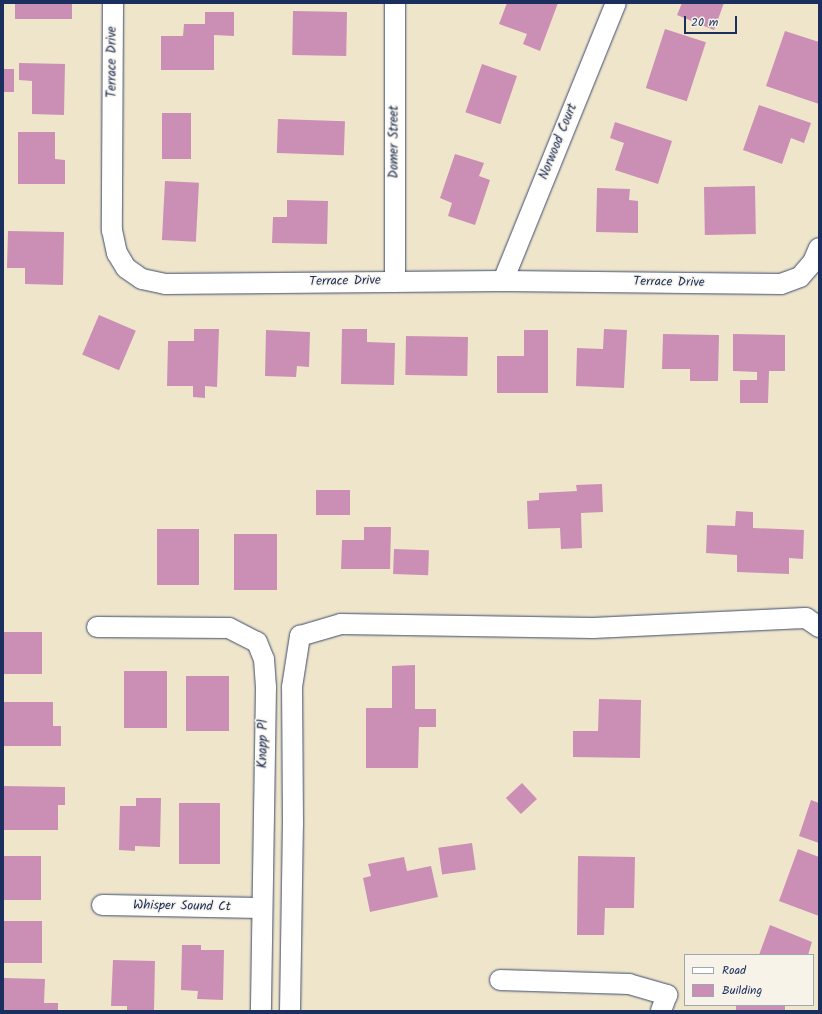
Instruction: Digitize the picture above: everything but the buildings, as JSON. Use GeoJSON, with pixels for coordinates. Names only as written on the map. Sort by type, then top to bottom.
{"type":"FeatureCollection","features":[{"type":"Feature","properties":{"kind":"street","name":"Terrace Drive"},"geometry":{"type":"LineString","coordinates":[[113,3],[112,230],[117,253],[126,268],[142,279],[165,284],[503,281],[781,284],[800,277],[814,262],[819,248]]}},
{"type":"Feature","properties":{"kind":"street","name":"Domer Street"},"geometry":{"type":"LineString","coordinates":[[395,3],[395,282]]}},
{"type":"Feature","properties":{"kind":"street","name":"Norwood Court"},"geometry":{"type":"LineString","coordinates":[[503,281],[616,3]]}},
{"type":"Feature","properties":{"kind":"street"},"geometry":{"type":"LineString","coordinates":[[290,1011],[293,824],[292,687],[300,636],[341,624],[593,628],[806,618],[819,627]]}},
{"type":"Feature","properties":{"kind":"street","name":"Knapp Pl"},"geometry":{"type":"LineString","coordinates":[[97,627],[229,628],[257,642],[264,659],[266,687],[261,1011]]}},
{"type":"Feature","properties":{"kind":"street","name":"Whisper Sound Ct"},"geometry":{"type":"LineString","coordinates":[[102,906],[262,908]]}},
{"type":"Feature","properties":{"kind":"street"},"geometry":{"type":"LineString","coordinates":[[500,980],[629,984],[667,995],[661,1011]]}}]}
